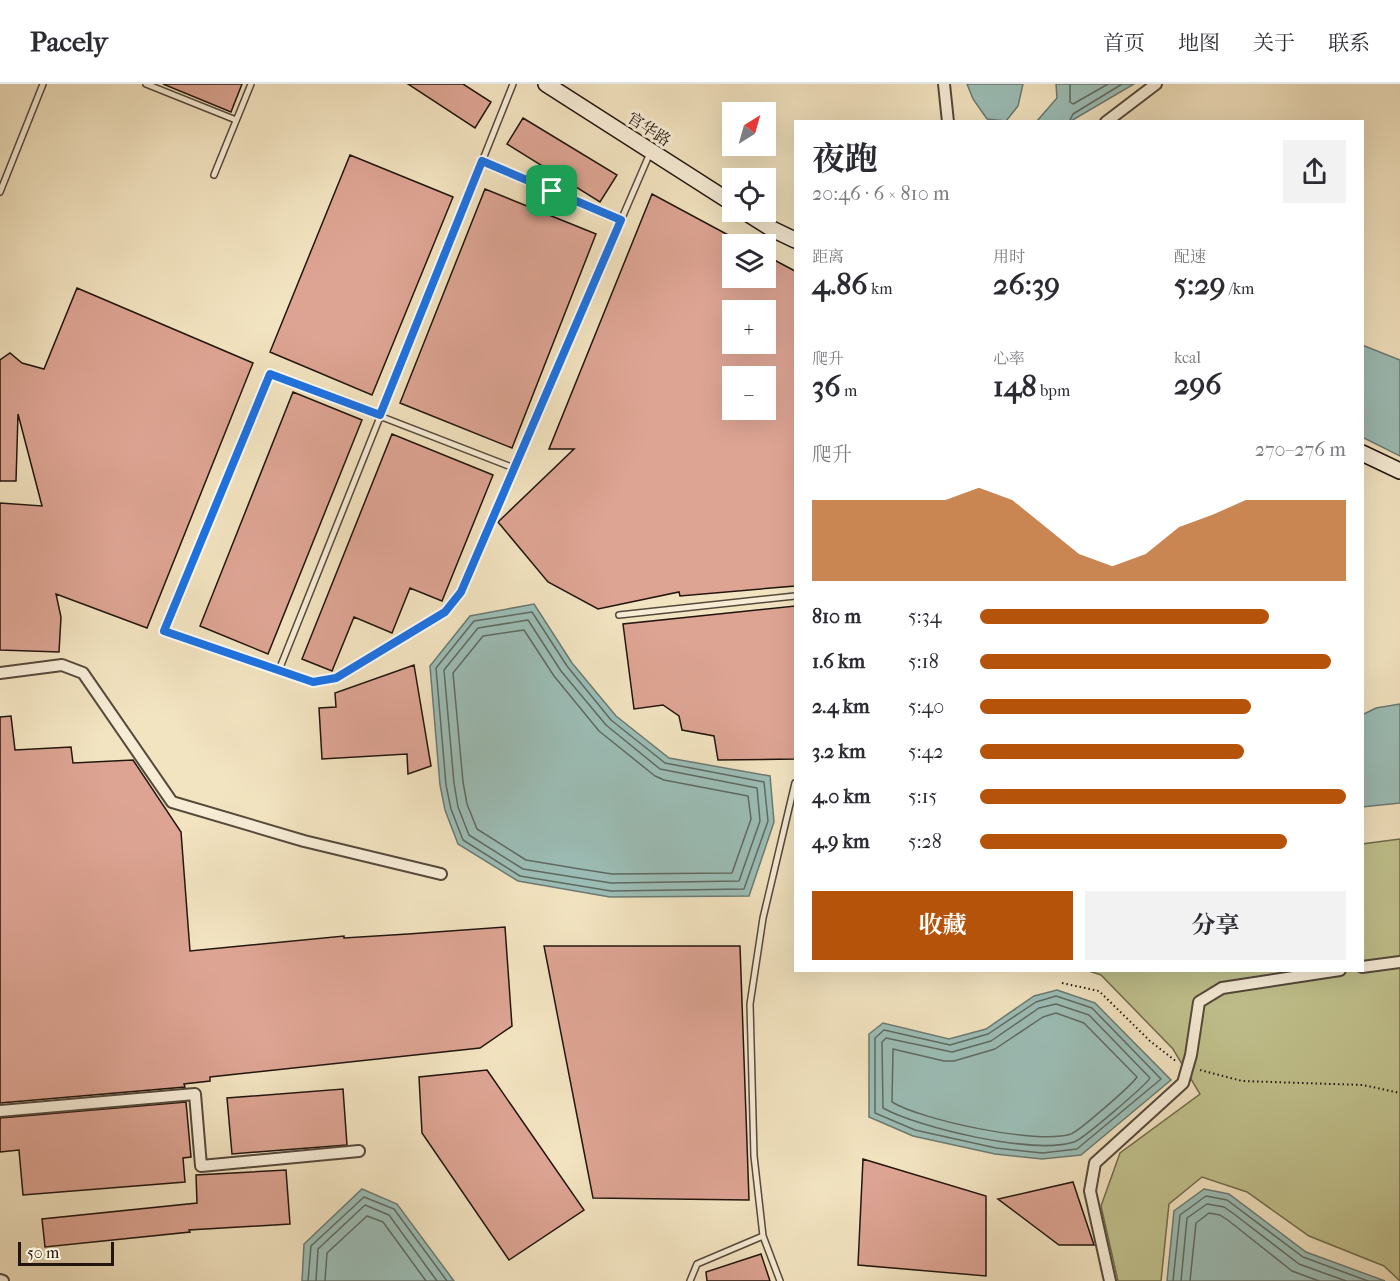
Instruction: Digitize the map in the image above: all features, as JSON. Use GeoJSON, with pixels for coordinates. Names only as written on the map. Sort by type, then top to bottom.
{"type":"FeatureCollection","features":[{"type":"Feature","properties":{"kind":"main road","name":"官华路"},"geometry":{"type":"LineString","coordinates":[[546,84],[722,197]]}},
{"type":"Feature","properties":{"kind":"main road"},"geometry":{"type":"LineString","coordinates":[[761,222],[794,240]]}},
{"type":"Feature","properties":{"kind":"main road"},"geometry":{"type":"LineString","coordinates":[[1364,454],[1400,471]]}},
{"type":"Feature","properties":{"kind":"street"},"geometry":{"type":"LineString","coordinates":[[944,84],[948,120]]}},
{"type":"Feature","properties":{"kind":"street"},"geometry":{"type":"LineString","coordinates":[[1109,120],[1156,84]]}},
{"type":"Feature","properties":{"kind":"street"},"geometry":{"type":"LineString","coordinates":[[0,673],[62,665],[83,673],[172,802],[304,841],[441,874]]}},
{"type":"Feature","properties":{"kind":"street"},"geometry":{"type":"LineString","coordinates":[[1364,967],[1400,962]]}},
{"type":"Feature","properties":{"kind":"street"},"geometry":{"type":"LineString","coordinates":[[1110,1281],[1090,1191],[1095,1163],[1183,1083],[1198,1002],[1222,988],[1327,972]]}},
{"type":"Feature","properties":{"kind":"street"},"geometry":{"type":"LineString","coordinates":[[0,1111],[195,1094],[201,1166],[359,1151]]}},
{"type":"Feature","properties":{"kind":"lane"},"geometry":{"type":"LineString","coordinates":[[0,192],[44,84]]}},
{"type":"Feature","properties":{"kind":"lane"},"geometry":{"type":"LineString","coordinates":[[146,84],[236,120]]}},
{"type":"Feature","properties":{"kind":"lane"},"geometry":{"type":"LineString","coordinates":[[214,176],[251,84]]}},
{"type":"Feature","properties":{"kind":"lane"},"geometry":{"type":"LineString","coordinates":[[279,670],[513,84]]}},
{"type":"Feature","properties":{"kind":"lane"},"geometry":{"type":"LineString","coordinates":[[514,468],[270,374],[164,631],[313,682],[336,678],[445,612],[461,592],[651,152]]}},
{"type":"Feature","properties":{"kind":"lane"},"geometry":{"type":"LineString","coordinates":[[482,161],[621,220]]}},
{"type":"Feature","properties":{"kind":"lane"},"geometry":{"type":"LineString","coordinates":[[619,615],[794,596]]}},
{"type":"Feature","properties":{"kind":"lane"},"geometry":{"type":"LineString","coordinates":[[780,1281],[763,1236],[754,1156],[750,1004],[763,918],[794,787]]}},
{"type":"Feature","properties":{"kind":"lane"},"geometry":{"type":"LineString","coordinates":[[690,1281],[696,1264],[763,1236]]}},
{"type":"Feature","properties":{"kind":"path"},"geometry":{"type":"LineString","coordinates":[[1062,983],[1099,991],[1150,1041],[1172,1060],[1187,1067],[1242,1081],[1363,1085],[1400,1093]]}},
{"type":"Feature","properties":{"kind":"green space"},"geometry":{"type":"Polygon","coordinates":[[[1400,839],[1400,1281],[1384,1266],[1309,1236],[1247,1192],[1202,1177],[1169,1204],[1161,1281],[1118,1281],[1101,1206],[1120,1153],[1200,1094],[1173,1049],[1101,975],[1092,972],[1364,972],[1364,844],[1400,839]]]}},
{"type":"Feature","properties":{"kind":"water"},"geometry":{"type":"Polygon","coordinates":[[[967,84],[1023,84],[1018,106],[1007,120],[987,119],[973,99],[967,84]]]}},
{"type":"Feature","properties":{"kind":"water"},"geometry":{"type":"Polygon","coordinates":[[[1056,84],[1134,84],[1073,120],[1038,120],[1057,98],[1056,84]]]}},
{"type":"Feature","properties":{"kind":"water"},"geometry":{"type":"Polygon","coordinates":[[[1364,346],[1400,360],[1400,456],[1364,438],[1364,346]]]}},
{"type":"Feature","properties":{"kind":"water"},"geometry":{"type":"Polygon","coordinates":[[[534,604],[572,663],[616,716],[669,758],[770,776],[774,822],[749,896],[610,897],[518,881],[458,844],[445,810],[440,785],[430,666],[470,616],[534,604]]]}},
{"type":"Feature","properties":{"kind":"water"},"geometry":{"type":"Polygon","coordinates":[[[1400,704],[1400,803],[1364,807],[1364,714],[1376,708],[1400,704]]]}},
{"type":"Feature","properties":{"kind":"water"},"geometry":{"type":"Polygon","coordinates":[[[1057,990],[1095,1003],[1171,1080],[1081,1155],[1042,1159],[995,1154],[913,1136],[869,1117],[869,1034],[883,1023],[949,1039],[986,1029],[1034,996],[1057,990]]]}},
{"type":"Feature","properties":{"kind":"water"},"geometry":{"type":"Polygon","coordinates":[[[362,1189],[397,1204],[454,1281],[302,1281],[304,1244],[362,1189]]]}},
{"type":"Feature","properties":{"kind":"water"},"geometry":{"type":"Polygon","coordinates":[[[1204,1189],[1229,1194],[1306,1252],[1385,1281],[1167,1281],[1174,1211],[1204,1189]]]}},
{"type":"Feature","properties":{"kind":"building"},"geometry":{"type":"Polygon","coordinates":[[[163,84],[242,84],[231,112],[163,84]]]}},
{"type":"Feature","properties":{"kind":"building"},"geometry":{"type":"Polygon","coordinates":[[[408,84],[463,84],[491,102],[475,128],[408,84]]]}},
{"type":"Feature","properties":{"kind":"building"},"geometry":{"type":"Polygon","coordinates":[[[523,118],[617,175],[600,202],[507,144],[523,118]]]}},
{"type":"Feature","properties":{"kind":"building"},"geometry":{"type":"Polygon","coordinates":[[[350,155],[453,197],[372,395],[270,352],[350,155]]]}},
{"type":"Feature","properties":{"kind":"building"},"geometry":{"type":"Polygon","coordinates":[[[485,189],[596,234],[512,448],[400,403],[485,189]]]}},
{"type":"Feature","properties":{"kind":"building"},"geometry":{"type":"Polygon","coordinates":[[[652,194],[726,234],[722,234],[722,288],[776,288],[776,261],[794,270],[794,586],[680,596],[679,592],[598,609],[548,582],[498,522],[574,449],[549,449],[652,194]]]}},
{"type":"Feature","properties":{"kind":"building"},"geometry":{"type":"Polygon","coordinates":[[[77,288],[253,363],[147,628],[56,594],[61,617],[59,652],[0,650],[0,503],[42,506],[18,414],[16,481],[0,481],[0,360],[10,353],[22,363],[44,369],[77,288]]]}},
{"type":"Feature","properties":{"kind":"building"},"geometry":{"type":"Polygon","coordinates":[[[293,392],[362,420],[268,654],[200,626],[293,392]]]}},
{"type":"Feature","properties":{"kind":"building"},"geometry":{"type":"Polygon","coordinates":[[[392,434],[493,475],[442,601],[410,588],[392,633],[354,617],[332,671],[302,659],[392,434]]]}},
{"type":"Feature","properties":{"kind":"building"},"geometry":{"type":"Polygon","coordinates":[[[794,606],[794,759],[718,760],[714,736],[682,730],[679,716],[663,705],[634,709],[623,624],[794,606]]]}},
{"type":"Feature","properties":{"kind":"building"},"geometry":{"type":"Polygon","coordinates":[[[414,665],[431,766],[408,774],[407,754],[322,759],[319,708],[336,707],[335,693],[414,665]]]}},
{"type":"Feature","properties":{"kind":"building"},"geometry":{"type":"Polygon","coordinates":[[[11,716],[15,750],[71,747],[73,763],[133,760],[181,832],[190,951],[344,936],[344,938],[505,927],[512,1026],[480,1048],[210,1077],[210,1081],[184,1084],[185,1087],[0,1103],[0,717],[11,716]]]}},
{"type":"Feature","properties":{"kind":"building"},"geometry":{"type":"Polygon","coordinates":[[[544,946],[740,946],[749,1200],[593,1198],[544,946]]]}},
{"type":"Feature","properties":{"kind":"building"},"geometry":{"type":"Polygon","coordinates":[[[487,1070],[584,1210],[509,1260],[422,1133],[419,1077],[487,1070]]]}},
{"type":"Feature","properties":{"kind":"building"},"geometry":{"type":"Polygon","coordinates":[[[343,1089],[347,1145],[232,1154],[227,1098],[343,1089]]]}},
{"type":"Feature","properties":{"kind":"building"},"geometry":{"type":"Polygon","coordinates":[[[186,1102],[191,1157],[183,1158],[185,1182],[23,1195],[19,1150],[0,1152],[0,1118],[186,1102]]]}},
{"type":"Feature","properties":{"kind":"building"},"geometry":{"type":"Polygon","coordinates":[[[863,1159],[986,1196],[986,1276],[858,1265],[863,1159]]]}},
{"type":"Feature","properties":{"kind":"building"},"geometry":{"type":"Polygon","coordinates":[[[286,1170],[290,1224],[189,1230],[190,1232],[45,1247],[42,1219],[197,1203],[196,1175],[286,1170]]]}},
{"type":"Feature","properties":{"kind":"building"},"geometry":{"type":"Polygon","coordinates":[[[1073,1182],[1094,1245],[1059,1245],[998,1199],[1073,1182]]]}},
{"type":"Feature","properties":{"kind":"building"},"geometry":{"type":"Polygon","coordinates":[[[761,1254],[770,1281],[707,1281],[706,1272],[761,1254]]]}},
{"type":"Feature","properties":{"kind":"route"},"geometry":{"type":"LineString","coordinates":[[482,161],[552,191],[621,220],[461,592],[445,612],[336,678],[313,682],[164,631],[270,374],[380,415],[482,161]]}}]}
